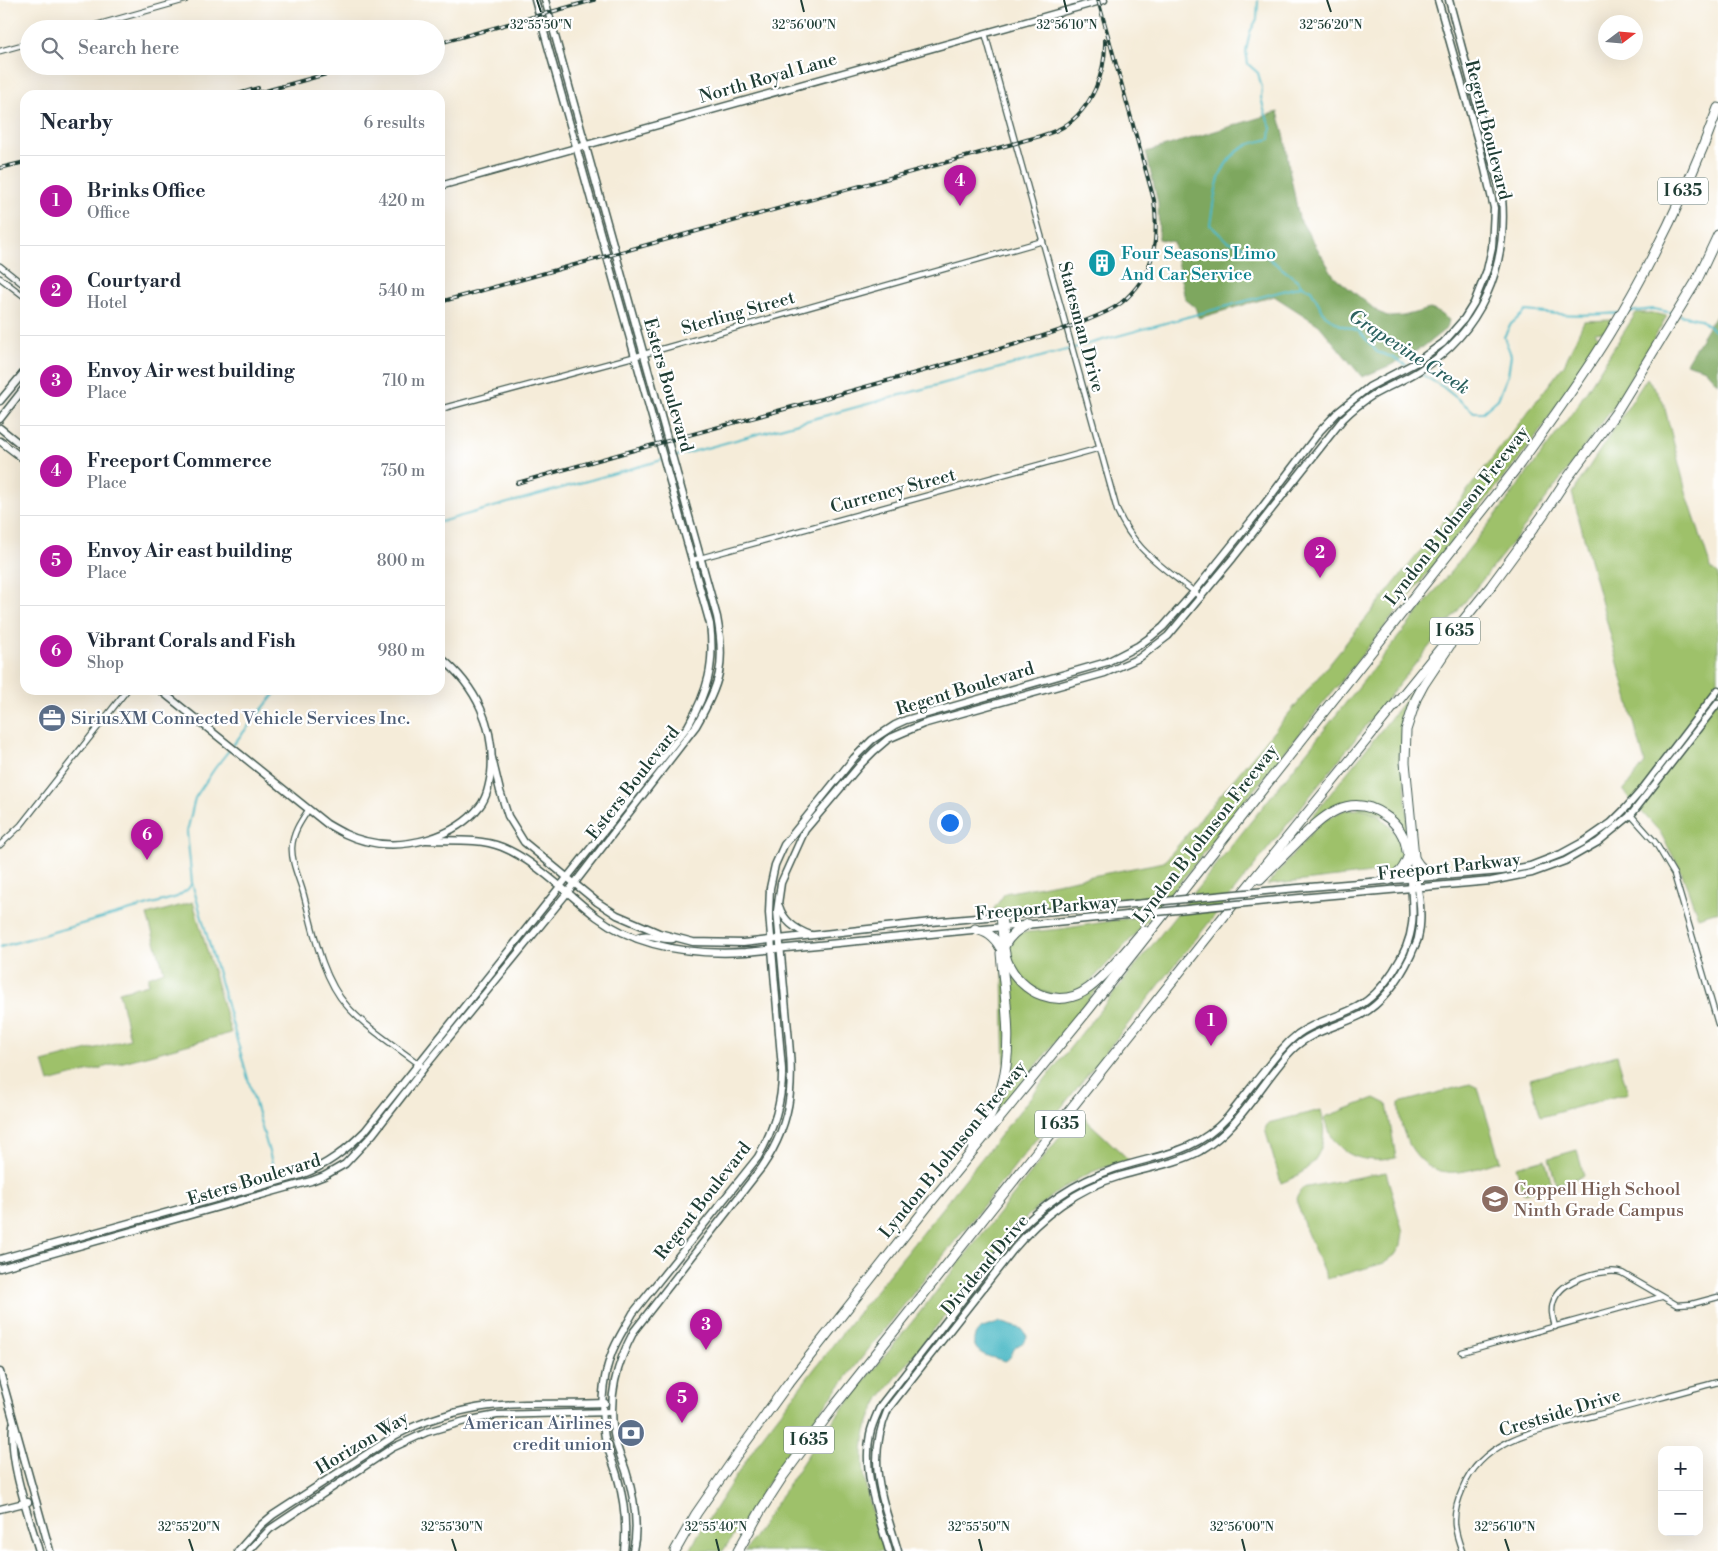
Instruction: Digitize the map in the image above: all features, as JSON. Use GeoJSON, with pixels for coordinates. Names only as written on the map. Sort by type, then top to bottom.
{"type":"FeatureCollection","features":[{"type":"Feature","properties":{"kind":"highway","name":"Lyndon B Johnson Freeway"},"geometry":{"type":"LineString","coordinates":[[675,1551],[696,1514],[787,1385],[930,1203],[1089,1009],[1518,466],[1609,334],[1677,206],[1718,108]]}},
{"type":"Feature","properties":{"kind":"highway","name":"I 635"},"geometry":{"type":"LineString","coordinates":[[738,1551],[761,1510],[833,1408],[1228,911],[1491,586],[1615,414],[1697,280],[1718,235]]}},
{"type":"Feature","properties":{"kind":"highway"},"geometry":{"type":"LineString","coordinates":[[1389,880],[1400,873],[1410,857],[1405,762],[1408,722],[1413,706],[1424,684],[1491,586]]}},
{"type":"Feature","properties":{"kind":"highway"},"geometry":{"type":"LineString","coordinates":[[1228,911],[1322,818],[1338,808],[1357,806],[1376,810],[1392,821],[1407,845],[1414,883]]}},
{"type":"Feature","properties":{"kind":"highway"},"geometry":{"type":"LineString","coordinates":[[975,929],[987,932],[995,938],[1002,947],[1012,972],[1029,990],[1046,998],[1056,999],[1076,995],[1088,989],[1100,978],[1217,846]]}},
{"type":"Feature","properties":{"kind":"highway"},"geometry":{"type":"LineString","coordinates":[[1410,857],[1419,867],[1436,876]]}},
{"type":"Feature","properties":{"kind":"highway"},"geometry":{"type":"LineString","coordinates":[[930,1203],[988,1120],[1001,1092],[1008,1053],[999,916]]}},
{"type":"Feature","properties":{"kind":"highway"},"geometry":{"type":"LineString","coordinates":[[1002,947],[1016,930],[1028,924]]}},
{"type":"Feature","properties":{"kind":"main road","name":"Esters Boulevard"},"geometry":{"type":"LineString","coordinates":[[0,1258],[301,1175],[328,1163],[349,1147],[688,726],[698,708],[705,690],[712,658],[710,624],[536,0]]}},
{"type":"Feature","properties":{"kind":"main road","name":"Esters Boulevard"},"geometry":{"type":"LineString","coordinates":[[0,1268],[311,1181],[345,1164],[364,1144],[568,893],[696,726],[709,703],[718,682],[722,662],[720,634],[701,558],[545,0]]}},
{"type":"Feature","properties":{"kind":"main road","name":"North Royal Lane"},"geometry":{"type":"LineString","coordinates":[[445,185],[1104,0]]}},
{"type":"Feature","properties":{"kind":"main road","name":"Regent Boulevard"},"geometry":{"type":"LineString","coordinates":[[624,1551],[625,1523],[622,1494],[607,1445],[602,1412],[606,1374],[610,1358],[633,1313],[758,1157],[777,1116],[782,1088],[782,1069],[769,913],[770,888],[776,863],[784,845],[854,758],[872,740],[895,725],[926,713],[1106,662],[1138,646],[1152,636],[1163,627],[1194,592],[1320,431],[1338,412],[1369,387],[1415,363],[1442,343],[1461,323],[1474,303],[1487,270],[1494,234],[1494,208],[1481,152],[1438,0]]}},
{"type":"Feature","properties":{"kind":"main road","name":"Regent Boulevard"},"geometry":{"type":"LineString","coordinates":[[634,1551],[634,1506],[626,1471],[614,1435],[612,1412],[619,1364],[622,1352],[634,1331],[771,1155],[782,1128],[791,1094],[792,1071],[777,900],[786,868],[805,830],[854,771],[892,737],[923,724],[1093,676],[1139,658],[1168,636],[1343,419],[1363,401],[1420,370],[1448,348],[1467,328],[1482,305],[1494,278],[1504,234],[1504,216],[1502,197],[1449,0]]}},
{"type":"Feature","properties":{"kind":"main road"},"geometry":{"type":"LineString","coordinates":[[552,57],[560,55]]}},
{"type":"Feature","properties":{"kind":"main road"},"geometry":{"type":"LineString","coordinates":[[1461,323],[1467,328]]}},
{"type":"Feature","properties":{"kind":"main road"},"geometry":{"type":"LineString","coordinates":[[0,401],[20,377]]}},
{"type":"Feature","properties":{"kind":"main road"},"geometry":{"type":"LineString","coordinates":[[0,396],[9,390]]}},
{"type":"Feature","properties":{"kind":"main road"},"geometry":{"type":"LineString","coordinates":[[0,419],[20,393]]}},
{"type":"Feature","properties":{"kind":"main road"},"geometry":{"type":"LineString","coordinates":[[0,428],[20,444]]}},
{"type":"Feature","properties":{"kind":"main road"},"geometry":{"type":"LineString","coordinates":[[0,441],[20,456]]}},
{"type":"Feature","properties":{"kind":"main road"},"geometry":{"type":"LineString","coordinates":[[1260,510],[1267,515]]}},
{"type":"Feature","properties":{"kind":"main road"},"geometry":{"type":"LineString","coordinates":[[166,695],[327,824],[340,832],[366,842],[404,844],[426,840],[452,829],[471,816],[480,806],[489,788],[492,758],[490,734],[477,699],[463,678],[445,662]]}},
{"type":"Feature","properties":{"kind":"main road","name":"Freeport Parkway"},"geometry":{"type":"LineString","coordinates":[[492,758],[504,805],[519,836],[566,878],[617,916],[645,928],[693,942],[722,943],[815,936],[913,924],[1389,880],[1414,883],[1436,876],[1502,872],[1537,864],[1585,841],[1611,823],[1625,809],[1718,690]]}},
{"type":"Feature","properties":{"kind":"main road","name":"Freeport Parkway"},"geometry":{"type":"LineString","coordinates":[[426,840],[479,842],[500,846],[528,861],[598,918],[636,938],[674,949],[706,954],[772,950],[1278,900],[1414,883],[1491,881],[1539,871],[1578,855],[1621,825],[1631,815],[1718,702]]}},
{"type":"Feature","properties":{"kind":"main road"},"geometry":{"type":"LineString","coordinates":[[1702,711],[1708,716]]}},
{"type":"Feature","properties":{"kind":"main road"},"geometry":{"type":"LineString","coordinates":[[1537,864],[1539,871]]}},
{"type":"Feature","properties":{"kind":"main road","name":"Dividend Drive"},"geometry":{"type":"LineString","coordinates":[[889,1551],[869,1477],[868,1448],[870,1434],[881,1405],[1020,1227],[1037,1212],[1075,1186],[1096,1176],[1115,1168],[1179,1151],[1194,1145],[1217,1129],[1285,1046],[1299,1033],[1369,999],[1397,964],[1409,938],[1412,923],[1414,883]]}},
{"type":"Feature","properties":{"kind":"main road","name":"Dividend Drive"},"geometry":{"type":"LineString","coordinates":[[898,1551],[878,1476],[878,1436],[888,1409],[1022,1238],[1042,1219],[1079,1193],[1099,1183],[1182,1159],[1198,1152],[1222,1135],[1303,1040],[1330,1026],[1363,1014],[1374,1006],[1395,982],[1418,939],[1420,904],[1414,883]]}},
{"type":"Feature","properties":{"kind":"main road"},"geometry":{"type":"LineString","coordinates":[[777,900],[784,917],[790,924],[796,929],[815,936]]}},
{"type":"Feature","properties":{"kind":"main road"},"geometry":{"type":"LineString","coordinates":[[636,938],[644,934],[666,940],[677,938]]}},
{"type":"Feature","properties":{"kind":"main road"},"geometry":{"type":"LineString","coordinates":[[1299,1033],[1303,1040]]}},
{"type":"Feature","properties":{"kind":"main road"},"geometry":{"type":"LineString","coordinates":[[1252,1087],[1258,1092]]}},
{"type":"Feature","properties":{"kind":"main road"},"geometry":{"type":"LineString","coordinates":[[358,1138],[364,1144]]}},
{"type":"Feature","properties":{"kind":"main road"},"geometry":{"type":"LineString","coordinates":[[931,1341],[937,1346]]}},
{"type":"Feature","properties":{"kind":"main road"},"geometry":{"type":"LineString","coordinates":[[0,1372],[50,1551]]}},
{"type":"Feature","properties":{"kind":"main road","name":"Horizon Way"},"geometry":{"type":"LineString","coordinates":[[238,1551],[261,1525],[273,1515],[396,1435],[420,1424],[462,1411],[506,1405],[612,1403]]}},
{"type":"Feature","properties":{"kind":"main road"},"geometry":{"type":"LineString","coordinates":[[462,1411],[465,1421]]}},
{"type":"Feature","properties":{"kind":"main road","name":"Horizon Way"},"geometry":{"type":"LineString","coordinates":[[249,1551],[270,1529],[392,1448],[411,1438],[465,1421],[497,1415],[612,1412]]}},
{"type":"Feature","properties":{"kind":"main road"},"geometry":{"type":"LineString","coordinates":[[13,1421],[11,1440],[14,1459],[39,1551]]}},
{"type":"Feature","properties":{"kind":"main road"},"geometry":{"type":"LineString","coordinates":[[309,1492],[318,1498]]}},
{"type":"Feature","properties":{"kind":"main road"},"geometry":{"type":"LineString","coordinates":[[309,1492],[311,1502]]}},
{"type":"Feature","properties":{"kind":"main road"},"geometry":{"type":"LineString","coordinates":[[0,1510],[35,1500]]}},
{"type":"Feature","properties":{"kind":"street"},"geometry":{"type":"LineString","coordinates":[[114,20],[185,0]]}},
{"type":"Feature","properties":{"kind":"street","name":"Statesman Drive"},"geometry":{"type":"LineString","coordinates":[[985,33],[1118,510],[1128,532],[1136,543],[1152,559],[1200,598]]}},
{"type":"Feature","properties":{"kind":"street"},"geometry":{"type":"LineString","coordinates":[[0,51],[20,46]]}},
{"type":"Feature","properties":{"kind":"street","name":"Sterling Street"},"geometry":{"type":"LineString","coordinates":[[445,407],[644,354],[1043,240]]}},
{"type":"Feature","properties":{"kind":"street"},"geometry":{"type":"LineString","coordinates":[[0,266],[20,282]]}},
{"type":"Feature","properties":{"kind":"street"},"geometry":{"type":"LineString","coordinates":[[0,278],[20,293]]}},
{"type":"Feature","properties":{"kind":"street","name":"Currency Street"},"geometry":{"type":"LineString","coordinates":[[693,560],[1100,448]]}},
{"type":"Feature","properties":{"kind":"street"},"geometry":{"type":"LineString","coordinates":[[0,846],[21,825],[123,695]]}},
{"type":"Feature","properties":{"kind":"street"},"geometry":{"type":"LineString","coordinates":[[309,809],[296,830],[292,848],[320,954],[327,972],[336,991],[347,1006],[424,1068]]}},
{"type":"Feature","properties":{"kind":"street"},"geometry":{"type":"LineString","coordinates":[[1625,809],[1656,842],[1674,874],[1718,1024]]}},
{"type":"Feature","properties":{"kind":"street"},"geometry":{"type":"LineString","coordinates":[[1555,1327],[1552,1310],[1561,1290],[1571,1281],[1591,1275],[1616,1271],[1677,1305],[1692,1304],[1718,1297]]}},
{"type":"Feature","properties":{"kind":"street"},"geometry":{"type":"LineString","coordinates":[[1462,1352],[1661,1297]]}},
{"type":"Feature","properties":{"kind":"street","name":"Crestside Drive"},"geometry":{"type":"LineString","coordinates":[[1462,1551],[1455,1525],[1459,1497],[1475,1466],[1498,1446],[1554,1427],[1718,1382]]}},
{"type":"Feature","properties":{"kind":"green space"},"geometry":{"type":"Polygon","coordinates":[[[1278,112],[1285,138],[1299,218],[1334,276],[1378,312],[1390,317],[1403,316],[1430,309],[1449,320],[1447,328],[1423,347],[1391,365],[1362,377],[1319,325],[1274,296],[1199,318],[1195,307],[1185,299],[1173,242],[1159,239],[1158,203],[1146,152],[1278,112]]]}},
{"type":"Feature","properties":{"kind":"green space"},"geometry":{"type":"Polygon","coordinates":[[[1718,311],[1718,384],[1705,369],[1686,363],[1718,311]]]}},
{"type":"Feature","properties":{"kind":"green space"},"geometry":{"type":"Polygon","coordinates":[[[1636,313],[1652,313],[1667,316],[1613,408],[1527,524],[864,1355],[789,1452],[723,1551],[690,1551],[698,1535],[760,1439],[846,1328],[1500,510],[1575,409],[1636,313]]]}},
{"type":"Feature","properties":{"kind":"green space"},"geometry":{"type":"Polygon","coordinates":[[[1612,320],[1606,331],[1594,332],[1601,338],[1534,440],[1182,880],[1137,933],[1088,984],[1080,989],[1069,993],[1052,994],[1041,991],[1024,979],[1012,962],[1009,949],[1018,933],[1061,929],[1136,917],[1134,898],[993,910],[1005,893],[1164,862],[1290,712],[1427,543],[1564,365],[1584,321],[1612,320]]]}},
{"type":"Feature","properties":{"kind":"green space"},"geometry":{"type":"Polygon","coordinates":[[[1647,378],[1663,401],[1687,495],[1711,568],[1718,574],[1718,911],[1698,917],[1681,871],[1660,832],[1623,791],[1645,763],[1572,493],[1647,378]]]}},
{"type":"Feature","properties":{"kind":"green space"},"geometry":{"type":"Polygon","coordinates":[[[1421,680],[1422,682],[1402,732],[1409,848],[1395,820],[1348,803],[1336,805],[1322,812],[1305,830],[1303,828],[1421,680]]]}},
{"type":"Feature","properties":{"kind":"green space"},"geometry":{"type":"Polygon","coordinates":[[[1359,809],[1379,816],[1397,836],[1402,852],[1398,866],[1391,871],[1267,885],[1320,823],[1344,810],[1359,809]]]}},
{"type":"Feature","properties":{"kind":"green space"},"geometry":{"type":"Polygon","coordinates":[[[193,902],[231,1033],[49,1082],[43,1062],[130,1039],[119,992],[148,984],[148,977],[164,971],[147,915],[193,902]]]}},
{"type":"Feature","properties":{"kind":"green space"},"geometry":{"type":"Polygon","coordinates":[[[1003,964],[1012,978],[1064,1000],[1108,975],[992,1122],[1005,1090],[1003,964]]]}},
{"type":"Feature","properties":{"kind":"green space"},"geometry":{"type":"Polygon","coordinates":[[[1617,1055],[1628,1093],[1541,1117],[1530,1079],[1617,1055]]]}},
{"type":"Feature","properties":{"kind":"green space"},"geometry":{"type":"Polygon","coordinates":[[[1470,1084],[1478,1088],[1500,1161],[1460,1172],[1446,1172],[1435,1169],[1417,1156],[1410,1146],[1399,1114],[1399,1103],[1470,1084]]]}},
{"type":"Feature","properties":{"kind":"green space"},"geometry":{"type":"Polygon","coordinates":[[[1375,1098],[1387,1104],[1396,1158],[1372,1160],[1350,1154],[1342,1149],[1334,1140],[1329,1130],[1325,1117],[1375,1098]]]}},
{"type":"Feature","properties":{"kind":"green space"},"geometry":{"type":"Polygon","coordinates":[[[1321,1110],[1323,1135],[1322,1146],[1318,1156],[1303,1171],[1281,1183],[1265,1129],[1268,1123],[1321,1110]]]}},
{"type":"Feature","properties":{"kind":"green space"},"geometry":{"type":"Polygon","coordinates":[[[1079,1113],[1129,1160],[1092,1172],[1069,1184],[1038,1207],[1009,1234],[880,1398],[872,1414],[864,1442],[865,1483],[884,1551],[745,1551],[816,1442],[1079,1113]]]}},
{"type":"Feature","properties":{"kind":"green space"},"geometry":{"type":"Polygon","coordinates":[[[1577,1150],[1584,1176],[1556,1184],[1549,1158],[1577,1150]]]}},
{"type":"Feature","properties":{"kind":"green space"},"geometry":{"type":"Polygon","coordinates":[[[1545,1159],[1552,1185],[1524,1193],[1516,1167],[1545,1159]]]}},
{"type":"Feature","properties":{"kind":"green space"},"geometry":{"type":"Polygon","coordinates":[[[1386,1172],[1403,1232],[1401,1245],[1395,1255],[1384,1263],[1327,1279],[1305,1228],[1296,1199],[1302,1188],[1386,1172]]]}},
{"type":"Feature","properties":{"kind":"water"},"geometry":{"type":"Polygon","coordinates":[[[1000,1322],[1022,1329],[1027,1336],[1025,1341],[1015,1348],[1010,1357],[1005,1361],[980,1352],[975,1345],[974,1339],[978,1331],[1000,1322]]]}},
{"type":"Feature","properties":{"kind":"waterway","name":"Grapevine Creek"},"geometry":{"type":"LineString","coordinates":[[1258,0],[1257,19],[1250,32],[1246,51],[1248,64],[1258,73],[1262,88],[1261,97],[1264,110],[1271,128],[1270,139],[1248,145],[1229,160],[1218,180],[1210,225],[1227,241],[1259,251],[1302,286],[1311,290],[1325,315],[1340,325],[1359,331],[1377,352],[1392,357],[1406,365]]}},
{"type":"Feature","properties":{"kind":"waterway"},"geometry":{"type":"LineString","coordinates":[[666,459],[1301,286]]}},
{"type":"Feature","properties":{"kind":"waterway","name":"Grapevine Creek"},"geometry":{"type":"LineString","coordinates":[[1626,312],[1654,309],[1673,313]]}},
{"type":"Feature","properties":{"kind":"waterway","name":"Grapevine Creek"},"geometry":{"type":"LineString","coordinates":[[1419,373],[1443,387],[1474,412],[1483,412],[1498,399],[1508,375],[1511,355],[1504,337],[1511,324],[1526,311],[1572,315],[1619,313]]}},
{"type":"Feature","properties":{"kind":"waterway","name":"Grapevine Creek"},"geometry":{"type":"LineString","coordinates":[[1680,315],[1700,319],[1718,334]]}},
{"type":"Feature","properties":{"kind":"waterway"},"geometry":{"type":"LineString","coordinates":[[445,521],[662,460]]}},
{"type":"Feature","properties":{"kind":"waterway"},"geometry":{"type":"LineString","coordinates":[[233,745],[274,695]]}},
{"type":"Feature","properties":{"kind":"waterway"},"geometry":{"type":"LineString","coordinates":[[230,749],[195,798],[187,832],[192,883],[275,1173]]}},
{"type":"Feature","properties":{"kind":"waterway"},"geometry":{"type":"LineString","coordinates":[[0,947],[177,897],[188,889],[192,883]]}},
{"type":"Feature","properties":{"kind":"railway"},"geometry":{"type":"LineString","coordinates":[[445,41],[594,0]]}},
{"type":"Feature","properties":{"kind":"railway"},"geometry":{"type":"LineString","coordinates":[[517,483],[1018,344],[1094,317],[1111,310],[1121,303],[1141,281],[1148,269],[1155,243],[1154,200],[1098,0]]}},
{"type":"Feature","properties":{"kind":"railway"},"geometry":{"type":"LineString","coordinates":[[445,301],[1052,132],[1063,127],[1073,119],[1089,100],[1100,77],[1105,52],[1105,40]]}},
{"type":"Feature","properties":{"kind":"railway"},"geometry":{"type":"LineString","coordinates":[[269,90],[323,75]]}},
{"type":"Feature","properties":{"kind":"railway"},"geometry":{"type":"LineString","coordinates":[[251,90],[258,88]]}},
{"type":"Feature","properties":{"kind":"railway"},"geometry":{"type":"LineString","coordinates":[[0,168],[20,163]]}},
{"type":"Feature","properties":{"kind":"place","name":"Freeport Commerce"},"geometry":{"type":"Point","coordinates":[960,206]}},
{"type":"Feature","properties":{"kind":"place","name":"Four Seasons Limo And Car Service"},"geometry":{"type":"Point","coordinates":[1102,263]}},
{"type":"Feature","properties":{"kind":"place","name":"Courtyard"},"geometry":{"type":"Point","coordinates":[1320,578]}},
{"type":"Feature","properties":{"kind":"place","name":"SiriusXM Connected Vehicle Services Inc."},"geometry":{"type":"Point","coordinates":[52,718]}},
{"type":"Feature","properties":{"kind":"place","name":"Vibrant Corals and Fish"},"geometry":{"type":"Point","coordinates":[147,860]}},
{"type":"Feature","properties":{"kind":"place","name":"Brinks Office"},"geometry":{"type":"Point","coordinates":[1211,1046]}},
{"type":"Feature","properties":{"kind":"place","name":"Coppell High School Ninth Grade Campus"},"geometry":{"type":"Point","coordinates":[1495,1199]}},
{"type":"Feature","properties":{"kind":"place","name":"Envoy Air west building"},"geometry":{"type":"Point","coordinates":[706,1350]}},
{"type":"Feature","properties":{"kind":"place","name":"Envoy Air east building"},"geometry":{"type":"Point","coordinates":[682,1423]}},
{"type":"Feature","properties":{"kind":"place","name":"American Airlines credit union"},"geometry":{"type":"Point","coordinates":[631,1433]}}]}
